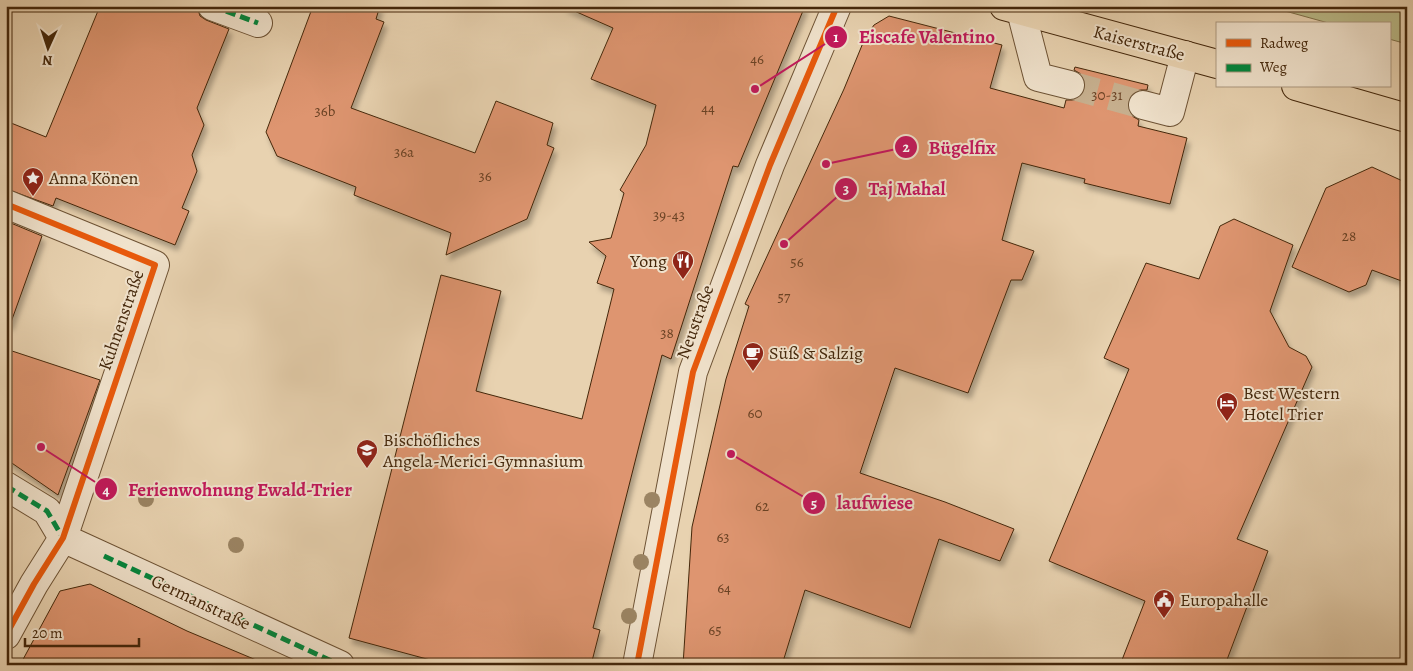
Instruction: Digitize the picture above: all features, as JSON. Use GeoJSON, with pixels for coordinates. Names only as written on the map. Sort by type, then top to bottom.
{"type":"FeatureCollection","features":[{"type":"Feature","properties":{"kind":"main road","name":"Kaiserstraße"},"geometry":{"type":"LineString","coordinates":[[1012,9],[1216,64]]}},
{"type":"Feature","properties":{"kind":"main road"},"geometry":{"type":"LineString","coordinates":[[1303,88],[1407,118]]}},
{"type":"Feature","properties":{"kind":"street"},"geometry":{"type":"LineString","coordinates":[[212,6],[258,23]]}},
{"type":"Feature","properties":{"kind":"street","name":"Neustraße"},"geometry":{"type":"LineString","coordinates":[[637,665],[693,372],[770,165],[837,6]]}},
{"type":"Feature","properties":{"kind":"street"},"geometry":{"type":"LineString","coordinates":[[1012,9],[1038,77],[1070,85]]}},
{"type":"Feature","properties":{"kind":"street"},"geometry":{"type":"LineString","coordinates":[[1143,105],[1170,112],[1186,56]]}},
{"type":"Feature","properties":{"kind":"street","name":"Kuhnenstraße"},"geometry":{"type":"LineString","coordinates":[[6,204],[155,265],[63,538],[34,584],[6,635]]}},
{"type":"Feature","properties":{"kind":"street"},"geometry":{"type":"LineString","coordinates":[[6,486],[47,511],[63,538]]}},
{"type":"Feature","properties":{"kind":"street","name":"Germanstraße"},"geometry":{"type":"LineString","coordinates":[[63,538],[340,665]]}},
{"type":"Feature","properties":{"kind":"green space"},"geometry":{"type":"Polygon","coordinates":[[[1267,6],[1407,6],[1407,44],[1390,39],[1390,22],[1325,22],[1267,6]]]}},
{"type":"Feature","properties":{"kind":"building"},"geometry":{"type":"Polygon","coordinates":[[[100,6],[197,6],[200,16],[229,29],[197,108],[204,125],[192,155],[197,171],[182,208],[189,211],[175,245],[56,198],[53,206],[6,189],[6,121],[46,137],[100,6]]]}},
{"type":"Feature","properties":{"kind":"building"},"geometry":{"type":"Polygon","coordinates":[[[313,6],[380,6],[376,19],[384,22],[351,108],[475,153],[496,101],[553,123],[547,145],[554,148],[527,219],[446,255],[451,233],[354,195],[356,187],[277,156],[266,132],[313,6]]]}},
{"type":"Feature","properties":{"kind":"building"},"geometry":{"type":"Polygon","coordinates":[[[563,6],[805,6],[738,167],[733,166],[671,359],[662,355],[593,628],[600,630],[591,665],[449,665],[349,638],[441,275],[501,291],[476,391],[582,419],[614,289],[597,283],[606,256],[589,242],[611,238],[624,193],[620,190],[646,145],[656,105],[591,79],[613,28],[563,6]]]}},
{"type":"Feature","properties":{"kind":"building"},"geometry":{"type":"Polygon","coordinates":[[[889,16],[1002,45],[990,88],[1064,108],[1066,100],[1075,100],[1081,96],[1085,89],[1085,80],[1081,74],[1074,70],[1075,67],[1148,85],[1147,90],[1139,90],[1132,94],[1128,102],[1128,109],[1132,116],[1139,120],[1138,126],[1187,138],[1170,204],[1084,183],[1085,179],[1022,163],[1002,240],[1034,251],[1022,280],[1011,280],[968,393],[895,368],[860,473],[945,502],[1014,529],[1000,561],[939,539],[910,628],[805,590],[782,665],[683,665],[692,527],[726,379],[749,306],[745,304],[844,89],[865,38],[874,25],[889,16]]]}},
{"type":"Feature","properties":{"kind":"building"},"geometry":{"type":"Polygon","coordinates":[[[1372,167],[1407,183],[1407,283],[1372,270],[1366,285],[1349,292],[1292,267],[1326,188],[1372,167]]]}},
{"type":"Feature","properties":{"kind":"building","name":"Best Western Hotel Trier"},"geometry":{"type":"Polygon","coordinates":[[[1234,219],[1293,245],[1270,311],[1289,347],[1306,356],[1312,367],[1237,539],[1268,551],[1225,665],[1120,665],[1145,601],[1049,561],[1129,369],[1104,358],[1146,263],[1199,279],[1220,226],[1234,219]]]}},
{"type":"Feature","properties":{"kind":"building"},"geometry":{"type":"Polygon","coordinates":[[[6,221],[42,236],[10,325],[6,324],[6,221]]]}},
{"type":"Feature","properties":{"kind":"building"},"geometry":{"type":"Polygon","coordinates":[[[6,349],[100,380],[58,495],[6,459],[6,349]]]}},
{"type":"Feature","properties":{"kind":"building"},"geometry":{"type":"Polygon","coordinates":[[[90,584],[187,631],[268,665],[20,665],[60,591],[90,584]]]}},
{"type":"Feature","properties":{"kind":"tunnel"},"geometry":{"type":"LineString","coordinates":[[1070,85],[1143,105]]}},
{"type":"Feature","properties":{"kind":"marked path"},"geometry":{"type":"LineString","coordinates":[[212,6],[258,23]]}},
{"type":"Feature","properties":{"kind":"marked path"},"geometry":{"type":"LineString","coordinates":[[6,486],[47,511],[63,538]]}},
{"type":"Feature","properties":{"kind":"marked path"},"geometry":{"type":"LineString","coordinates":[[104,556],[340,665]]}},
{"type":"Feature","properties":{"kind":"cycle path"},"geometry":{"type":"LineString","coordinates":[[637,665],[693,372],[770,165],[837,6]]}},
{"type":"Feature","properties":{"kind":"cycle path"},"geometry":{"type":"LineString","coordinates":[[6,204],[155,265],[63,538],[34,584],[6,635]]}},
{"type":"Feature","properties":{"kind":"place","name":"Eiscafe Valentino"},"geometry":{"type":"Point","coordinates":[755,89]}},
{"type":"Feature","properties":{"kind":"place","name":"Bügelfix"},"geometry":{"type":"Point","coordinates":[826,164]}},
{"type":"Feature","properties":{"kind":"place","name":"Anna Könen"},"geometry":{"type":"Point","coordinates":[33,197]}},
{"type":"Feature","properties":{"kind":"place","name":"Taj Mahal"},"geometry":{"type":"Point","coordinates":[784,244]}},
{"type":"Feature","properties":{"kind":"place","name":"Yong"},"geometry":{"type":"Point","coordinates":[683,280]}},
{"type":"Feature","properties":{"kind":"place","name":"Süß & Salzig"},"geometry":{"type":"Point","coordinates":[753,372]}},
{"type":"Feature","properties":{"kind":"place","name":"Best Western Hotel Trier"},"geometry":{"type":"Point","coordinates":[1227,422]}},
{"type":"Feature","properties":{"kind":"place","name":"Ferienwohnung Ewald-Trier"},"geometry":{"type":"Point","coordinates":[41,447]}},
{"type":"Feature","properties":{"kind":"place","name":"laufwiese"},"geometry":{"type":"Point","coordinates":[731,454]}},
{"type":"Feature","properties":{"kind":"place","name":"Bischöfliches Angela-Merici-Gymnasium"},"geometry":{"type":"Point","coordinates":[367,469]}},
{"type":"Feature","properties":{"kind":"place","name":"Europahalle"},"geometry":{"type":"Point","coordinates":[1164,619]}}]}
